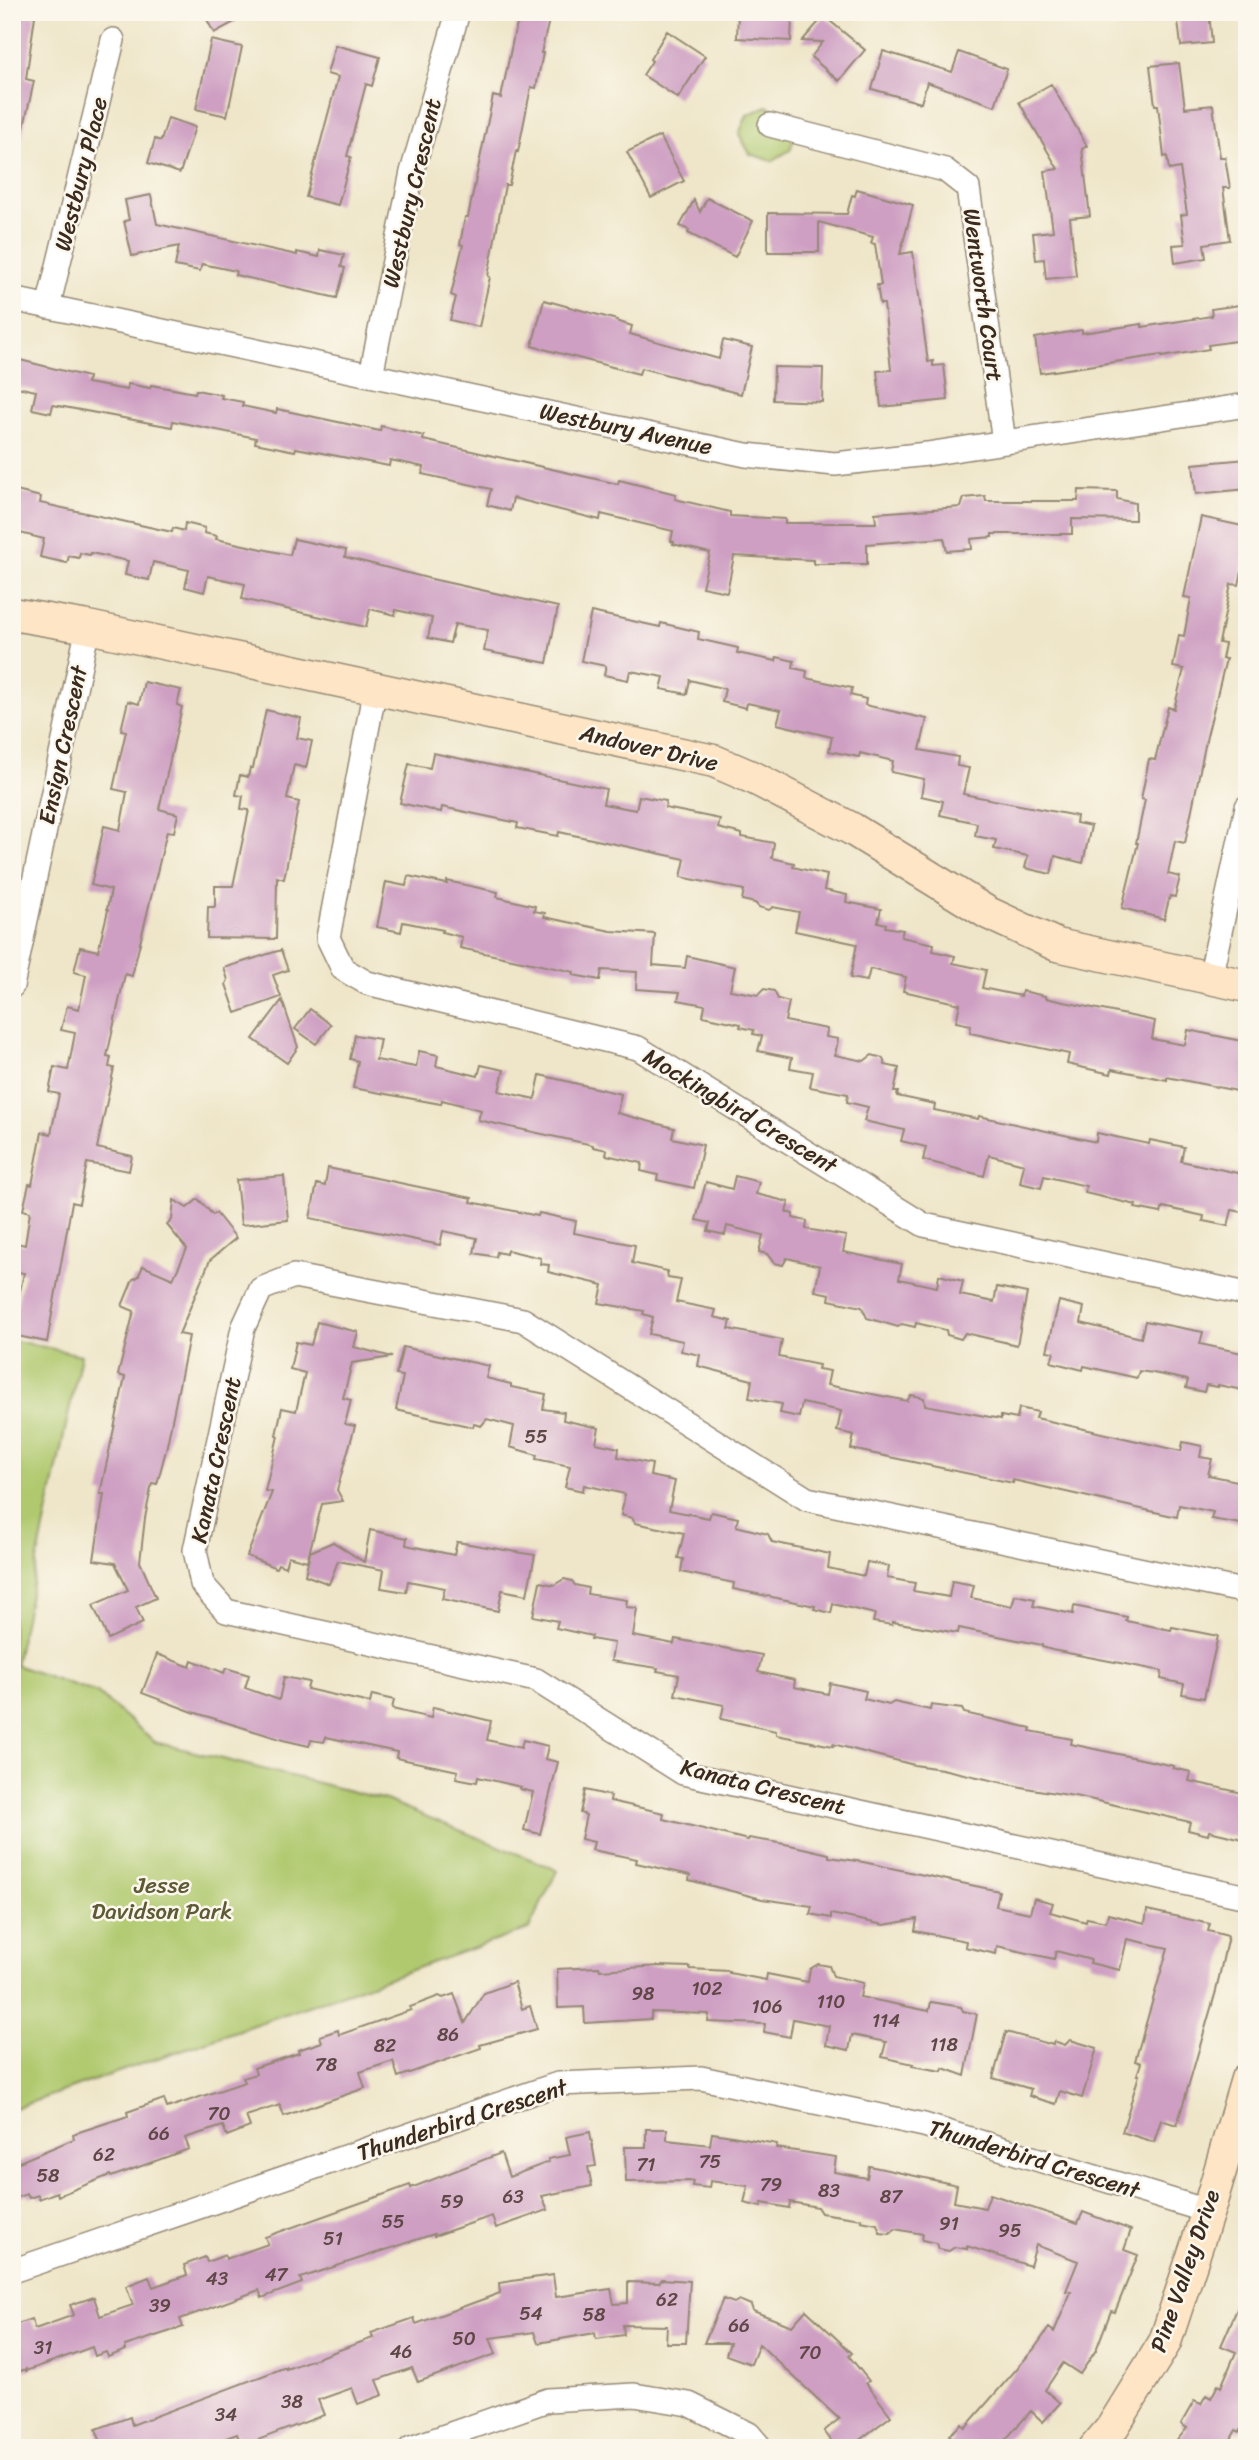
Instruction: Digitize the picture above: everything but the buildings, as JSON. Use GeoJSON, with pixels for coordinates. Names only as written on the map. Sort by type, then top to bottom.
{"type":"FeatureCollection","features":[{"type":"Feature","properties":{"kind":"street","name":"Westbury Crescent"},"geometry":{"type":"LineString","coordinates":[[371,375],[412,172],[458,12]]}},
{"type":"Feature","properties":{"kind":"street","name":"Westbury Place"},"geometry":{"type":"LineString","coordinates":[[48,307],[113,40]]}},
{"type":"Feature","properties":{"kind":"street","name":"Wentworth Court"},"geometry":{"type":"LineString","coordinates":[[770,125],[945,170],[968,188],[1004,442]]}},
{"type":"Feature","properties":{"kind":"street","name":"Westbury Avenue"},"geometry":{"type":"LineString","coordinates":[[12,299],[759,456],[835,464],[927,454],[1247,405]]}},
{"type":"Feature","properties":{"kind":"street","name":"Andover Drive"},"geometry":{"type":"LineString","coordinates":[[12,614],[88,627],[714,761],[757,779],[852,829],[988,913],[1057,945],[1247,986]]}},
{"type":"Feature","properties":{"kind":"street","name":"Ensign Crescent"},"geometry":{"type":"LineString","coordinates":[[12,986],[88,627]]}},
{"type":"Feature","properties":{"kind":"street","name":"Mockingbird Crescent"},"geometry":{"type":"LineString","coordinates":[[375,688],[328,938],[343,969],[367,983],[638,1048],[924,1225],[1247,1294]]}},
{"type":"Feature","properties":{"kind":"street"},"geometry":{"type":"LineString","coordinates":[[1210,978],[1247,807]]}},
{"type":"Feature","properties":{"kind":"street","name":"Kanata Crescent"},"geometry":{"type":"LineString","coordinates":[[1247,1592],[807,1499],[523,1320],[294,1276],[261,1289],[243,1328],[195,1549],[202,1584],[226,1611],[536,1680],[683,1773],[1247,1897]]}},
{"type":"Feature","properties":{"kind":"street","name":"Thunderbird Crescent"},"geometry":{"type":"LineString","coordinates":[[12,2271],[558,2084],[701,2078],[924,2125],[1207,2211]]}},
{"type":"Feature","properties":{"kind":"street","name":"Pine Valley Drive"},"geometry":{"type":"LineString","coordinates":[[1095,2448],[1112,2428],[1165,2342],[1247,2079]]}},
{"type":"Feature","properties":{"kind":"street"},"geometry":{"type":"LineString","coordinates":[[411,2448],[548,2400],[634,2395],[689,2404],[749,2434],[761,2448]]}},
{"type":"Feature","properties":{"kind":"green space"},"geometry":{"type":"Polygon","coordinates":[[[767,106],[787,117],[796,133],[790,150],[772,161],[750,154],[739,134],[747,115],[767,106]]]}},
{"type":"Feature","properties":{"kind":"green space","name":"Jesse Davidson Park"},"geometry":{"type":"Polygon","coordinates":[[[12,1340],[81,1355],[15,1665],[97,1693],[155,1742],[386,1800],[552,1868],[557,1871],[529,1929],[12,2109],[12,1340]]]}}]}
